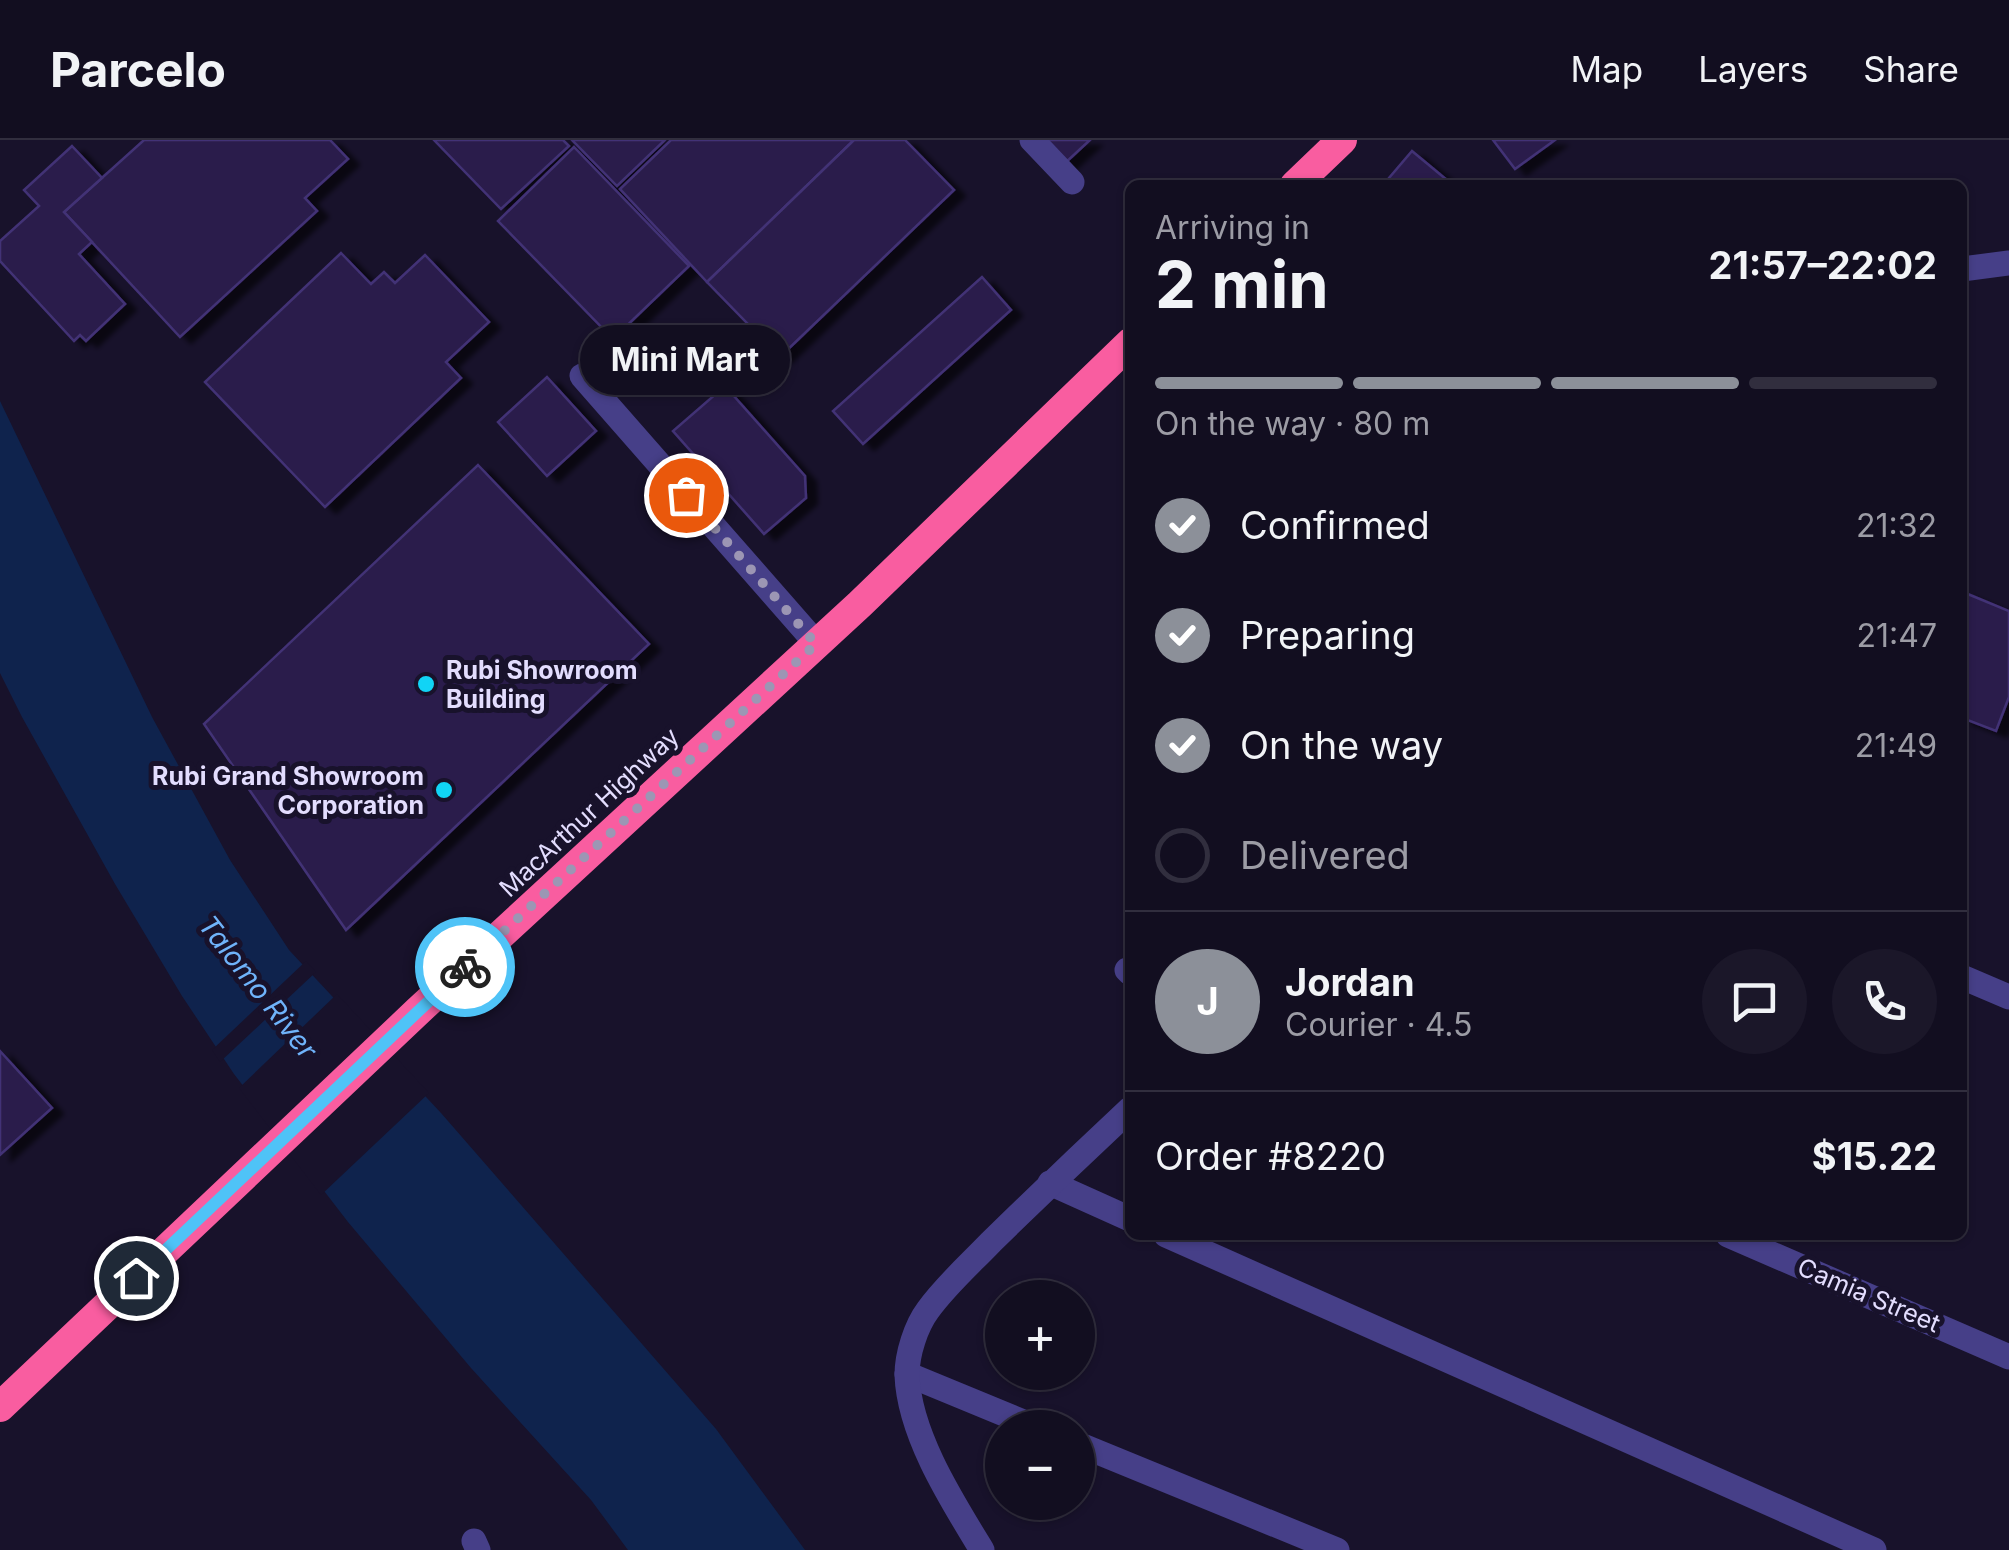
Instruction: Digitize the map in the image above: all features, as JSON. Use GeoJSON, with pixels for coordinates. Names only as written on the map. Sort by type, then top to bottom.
{"type":"FeatureCollection","features":[{"type":"Feature","properties":{"kind":"highway"},"geometry":{"type":"LineString","coordinates":[[1300,180],[1342,140]]}},
{"type":"Feature","properties":{"kind":"highway","name":"MacArthur Highway"},"geometry":{"type":"LineString","coordinates":[[0,1407],[418,1011],[816,644],[1125,349]]}},
{"type":"Feature","properties":{"kind":"street"},"geometry":{"type":"LineString","coordinates":[[1032,140],[1072,182]]}},
{"type":"Feature","properties":{"kind":"street"},"geometry":{"type":"LineString","coordinates":[[1967,268],[2009,263]]}},
{"type":"Feature","properties":{"kind":"street"},"geometry":{"type":"LineString","coordinates":[[582,376],[816,644]]}},
{"type":"Feature","properties":{"kind":"street"},"geometry":{"type":"LineString","coordinates":[[1967,980],[2009,997]]}},
{"type":"Feature","properties":{"kind":"street"},"geometry":{"type":"LineString","coordinates":[[982,1550],[932,1463],[915,1418],[907,1374],[912,1343],[926,1312],[1050,1184],[1125,1114]]}},
{"type":"Feature","properties":{"kind":"street"},"geometry":{"type":"LineString","coordinates":[[1050,1184],[1125,1217]]}},
{"type":"Feature","properties":{"kind":"street"},"geometry":{"type":"LineString","coordinates":[[1177,1240],[1874,1550]]}},
{"type":"Feature","properties":{"kind":"street","name":"Camia Street"},"geometry":{"type":"LineString","coordinates":[[1740,1240],[2009,1357]]}},
{"type":"Feature","properties":{"kind":"street"},"geometry":{"type":"LineString","coordinates":[[907,1374],[994,1410]]}},
{"type":"Feature","properties":{"kind":"street"},"geometry":{"type":"LineString","coordinates":[[1095,1451],[1337,1550]]}},
{"type":"Feature","properties":{"kind":"water","name":"Talomo River"},"geometry":{"type":"Polygon","coordinates":[[[0,401],[152,717],[230,860],[289,950],[441,1113],[716,1429],[805,1550],[628,1550],[591,1500],[471,1368],[348,1222],[234,1074],[115,884],[0,673],[0,401]]]}},
{"type":"Feature","properties":{"kind":"pier"},"geometry":{"type":"Polygon","coordinates":[[[306,961],[316,972],[220,1062],[212,1050],[306,961]]]}},
{"type":"Feature","properties":{"kind":"pier"},"geometry":{"type":"Polygon","coordinates":[[[337,994],[429,1093],[321,1195],[239,1088],[337,994]]]}},
{"type":"Feature","properties":{"kind":"building"},"geometry":{"type":"Polygon","coordinates":[[[144,140],[330,140],[348,159],[305,198],[317,211],[180,337],[64,212],[144,140]]]}},
{"type":"Feature","properties":{"kind":"building"},"geometry":{"type":"Polygon","coordinates":[[[434,140],[563,140],[569,146],[501,209],[434,140]]]}},
{"type":"Feature","properties":{"kind":"building"},"geometry":{"type":"Polygon","coordinates":[[[572,140],[665,140],[617,186],[572,140]]]}},
{"type":"Feature","properties":{"kind":"building"},"geometry":{"type":"Polygon","coordinates":[[[671,140],[854,140],[707,282],[620,189],[671,140]]]}},
{"type":"Feature","properties":{"kind":"building"},"geometry":{"type":"Polygon","coordinates":[[[854,140],[905,140],[954,190],[780,357],[707,282],[854,140]]]}},
{"type":"Feature","properties":{"kind":"building"},"geometry":{"type":"Polygon","coordinates":[[[1039,140],[1090,140],[1063,165],[1039,140]]]}},
{"type":"Feature","properties":{"kind":"building"},"geometry":{"type":"Polygon","coordinates":[[[1493,140],[1555,140],[1515,169],[1493,140]]]}},
{"type":"Feature","properties":{"kind":"building"},"geometry":{"type":"Polygon","coordinates":[[[72,146],[102,178],[64,212],[92,242],[79,254],[125,304],[86,341],[80,335],[74,341],[0,261],[0,241],[39,206],[24,190],[72,146]]]}},
{"type":"Feature","properties":{"kind":"building"},"geometry":{"type":"Polygon","coordinates":[[[574,147],[689,266],[613,339],[498,221],[574,147]]]}},
{"type":"Feature","properties":{"kind":"building"},"geometry":{"type":"Polygon","coordinates":[[[1412,151],[1447,180],[1387,180],[1412,151]]]}},
{"type":"Feature","properties":{"kind":"building"},"geometry":{"type":"Polygon","coordinates":[[[341,253],[371,284],[384,272],[395,283],[425,255],[489,322],[446,362],[461,378],[325,507],[205,382],[341,253]]]}},
{"type":"Feature","properties":{"kind":"building"},"geometry":{"type":"Polygon","coordinates":[[[982,277],[1011,310],[863,444],[833,411],[982,277]]]}},
{"type":"Feature","properties":{"kind":"building"},"geometry":{"type":"Polygon","coordinates":[[[547,377],[596,431],[547,476],[498,422],[547,377]]]}},
{"type":"Feature","properties":{"kind":"building"},"geometry":{"type":"Polygon","coordinates":[[[725,386],[805,476],[806,498],[764,534],[673,431],[725,386]]]}},
{"type":"Feature","properties":{"kind":"building","name":"Rubi Showroom Building"},"geometry":{"type":"Polygon","coordinates":[[[478,465],[649,644],[346,930],[204,724],[478,465]]]}},
{"type":"Feature","properties":{"kind":"building"},"geometry":{"type":"Polygon","coordinates":[[[1967,594],[2009,611],[2009,697],[1996,731],[1967,720],[1967,594]]]}},
{"type":"Feature","properties":{"kind":"building"},"geometry":{"type":"Polygon","coordinates":[[[0,1051],[52,1108],[0,1155],[0,1051]]]}},
{"type":"Feature","properties":{"kind":"way so far"},"geometry":{"type":"LineString","coordinates":[[465,967],[816,644],[686,495]]}},
{"type":"Feature","properties":{"kind":"place","name":"Mini Mart"},"geometry":{"type":"Point","coordinates":[686,495]}},
{"type":"Feature","properties":{"kind":"place","name":"Rubi Showroom Building"},"geometry":{"type":"Point","coordinates":[426,684]}},
{"type":"Feature","properties":{"kind":"place","name":"Rubi Grand Showroom Corporation"},"geometry":{"type":"Point","coordinates":[444,790]}},
{"type":"Feature","properties":{"kind":"route"},"geometry":{"type":"LineString","coordinates":[[136,1278],[465,967]]}}]}
